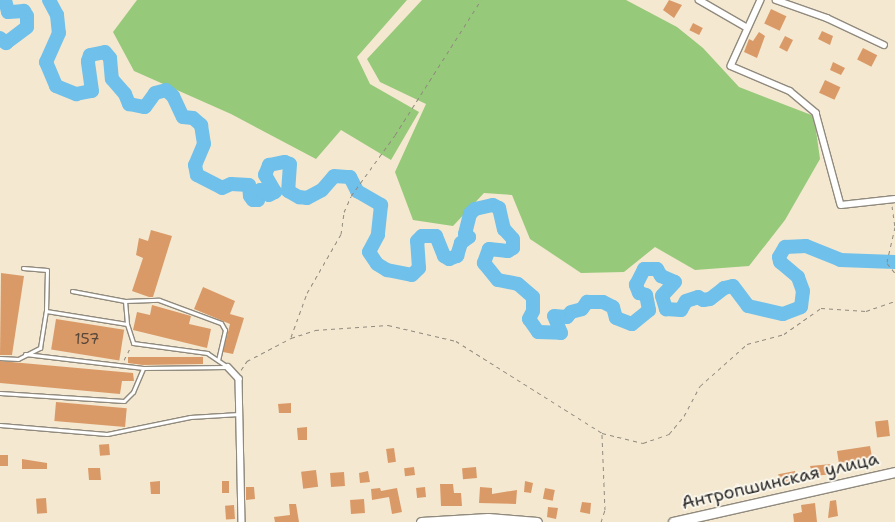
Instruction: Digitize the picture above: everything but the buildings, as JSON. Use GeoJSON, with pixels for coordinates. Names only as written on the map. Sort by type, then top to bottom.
{"type":"FeatureCollection","features":[{"type":"Feature","properties":{"kind":"street"},"geometry":{"type":"LineString","coordinates":[[699,0],[746,27]]}},
{"type":"Feature","properties":{"kind":"street"},"geometry":{"type":"LineString","coordinates":[[761,0],[746,27],[730,66],[790,91],[816,113],[841,205],[893,199]]}},
{"type":"Feature","properties":{"kind":"street"},"geometry":{"type":"LineString","coordinates":[[776,0],[827,18],[884,45]]}},
{"type":"Feature","properties":{"kind":"street"},"geometry":{"type":"LineString","coordinates":[[228,367],[239,379],[242,522]]}},
{"type":"Feature","properties":{"kind":"street","name":"Антропшинская улица"},"geometry":{"type":"LineString","coordinates":[[673,522],[895,472]]}},
{"type":"Feature","properties":{"kind":"street"},"geometry":{"type":"LineString","coordinates":[[421,522],[488,518],[537,522]]}},
{"type":"Feature","properties":{"kind":"lane"},"geometry":{"type":"LineString","coordinates":[[0,358],[18,359],[40,348],[46,311],[47,270],[23,268]]}},
{"type":"Feature","properties":{"kind":"lane"},"geometry":{"type":"LineString","coordinates":[[72,291],[125,302],[158,300],[221,322],[225,330],[218,360]]}},
{"type":"Feature","properties":{"kind":"lane"},"geometry":{"type":"LineString","coordinates":[[125,302],[127,324],[133,343],[208,354],[228,367]]}},
{"type":"Feature","properties":{"kind":"lane"},"geometry":{"type":"LineString","coordinates":[[46,311],[127,324]]}},
{"type":"Feature","properties":{"kind":"lane"},"geometry":{"type":"LineString","coordinates":[[25,354],[143,368],[228,367]]}},
{"type":"Feature","properties":{"kind":"lane"},"geometry":{"type":"LineString","coordinates":[[0,393],[124,402],[133,392],[143,368]]}},
{"type":"Feature","properties":{"kind":"lane"},"geometry":{"type":"LineString","coordinates":[[0,425],[107,434],[190,417],[240,414]]}},
{"type":"Feature","properties":{"kind":"path"},"geometry":{"type":"LineString","coordinates":[[291,338],[307,293],[341,234],[344,212],[356,188],[395,135],[480,0]]}},
{"type":"Feature","properties":{"kind":"path"},"geometry":{"type":"LineString","coordinates":[[893,199],[895,227],[886,263],[895,273]]}},
{"type":"Feature","properties":{"kind":"path"},"geometry":{"type":"LineString","coordinates":[[239,379],[242,366],[247,361],[291,338],[339,326],[388,325],[456,341],[602,433],[643,443],[669,434],[684,416],[700,386],[747,344],[784,334],[821,308],[866,311],[895,301]]}},
{"type":"Feature","properties":{"kind":"path"},"geometry":{"type":"LineString","coordinates":[[124,366],[127,351],[133,343]]}},
{"type":"Feature","properties":{"kind":"path"},"geometry":{"type":"LineString","coordinates":[[601,522],[605,510],[602,433]]}},
{"type":"Feature","properties":{"kind":"green space"},"geometry":{"type":"Polygon","coordinates":[[[137,0],[407,0],[357,57],[370,84],[419,112],[391,160],[341,130],[316,159],[231,114],[134,71],[113,32],[137,0]]]}},
{"type":"Feature","properties":{"kind":"green space"},"geometry":{"type":"Polygon","coordinates":[[[422,0],[626,0],[677,27],[703,48],[739,87],[814,116],[820,159],[785,220],[749,266],[695,270],[655,247],[624,272],[581,273],[530,239],[512,195],[484,193],[453,226],[413,220],[395,172],[426,104],[380,82],[367,59],[422,0]]]}},
{"type":"Feature","properties":{"kind":"waterway"},"geometry":{"type":"LineString","coordinates":[[0,38],[6,43],[27,27],[27,16],[24,11],[8,12],[5,0]]}},
{"type":"Feature","properties":{"kind":"waterway"},"geometry":{"type":"LineString","coordinates":[[49,0],[57,15],[59,33],[46,62],[56,86],[76,94],[92,91],[88,61],[90,55],[105,52],[110,58],[112,79],[125,94],[129,104],[145,107],[155,93],[166,90],[173,96],[183,117],[193,118],[201,125],[204,144],[195,165],[197,175],[222,188],[231,184],[249,185],[250,196],[253,200],[258,200],[260,190],[269,195],[275,192],[265,175],[269,165],[285,162],[290,164],[288,191],[299,197],[307,198],[322,190],[334,176],[350,177],[357,191],[381,205],[378,235],[369,252],[377,264],[387,270],[412,275],[419,268],[417,241],[422,236],[436,236],[444,256],[449,259],[457,256],[461,243],[469,237],[465,234],[470,214],[475,209],[493,205],[499,208],[504,229],[513,239],[513,248],[508,251],[489,249],[484,263],[498,280],[518,284],[533,297],[533,311],[529,319],[538,332],[561,333],[554,316],[567,317],[571,312],[582,309],[587,302],[603,302],[613,307],[616,318],[632,324],[649,310],[646,295],[639,293],[636,285],[644,269],[657,269],[661,276],[675,282],[662,296],[666,309],[681,310],[686,301],[698,297],[703,300],[710,299],[724,288],[733,286],[748,306],[783,314],[801,307],[803,291],[798,277],[780,262],[779,257],[785,247],[806,246],[840,260],[895,262]]}}]}
